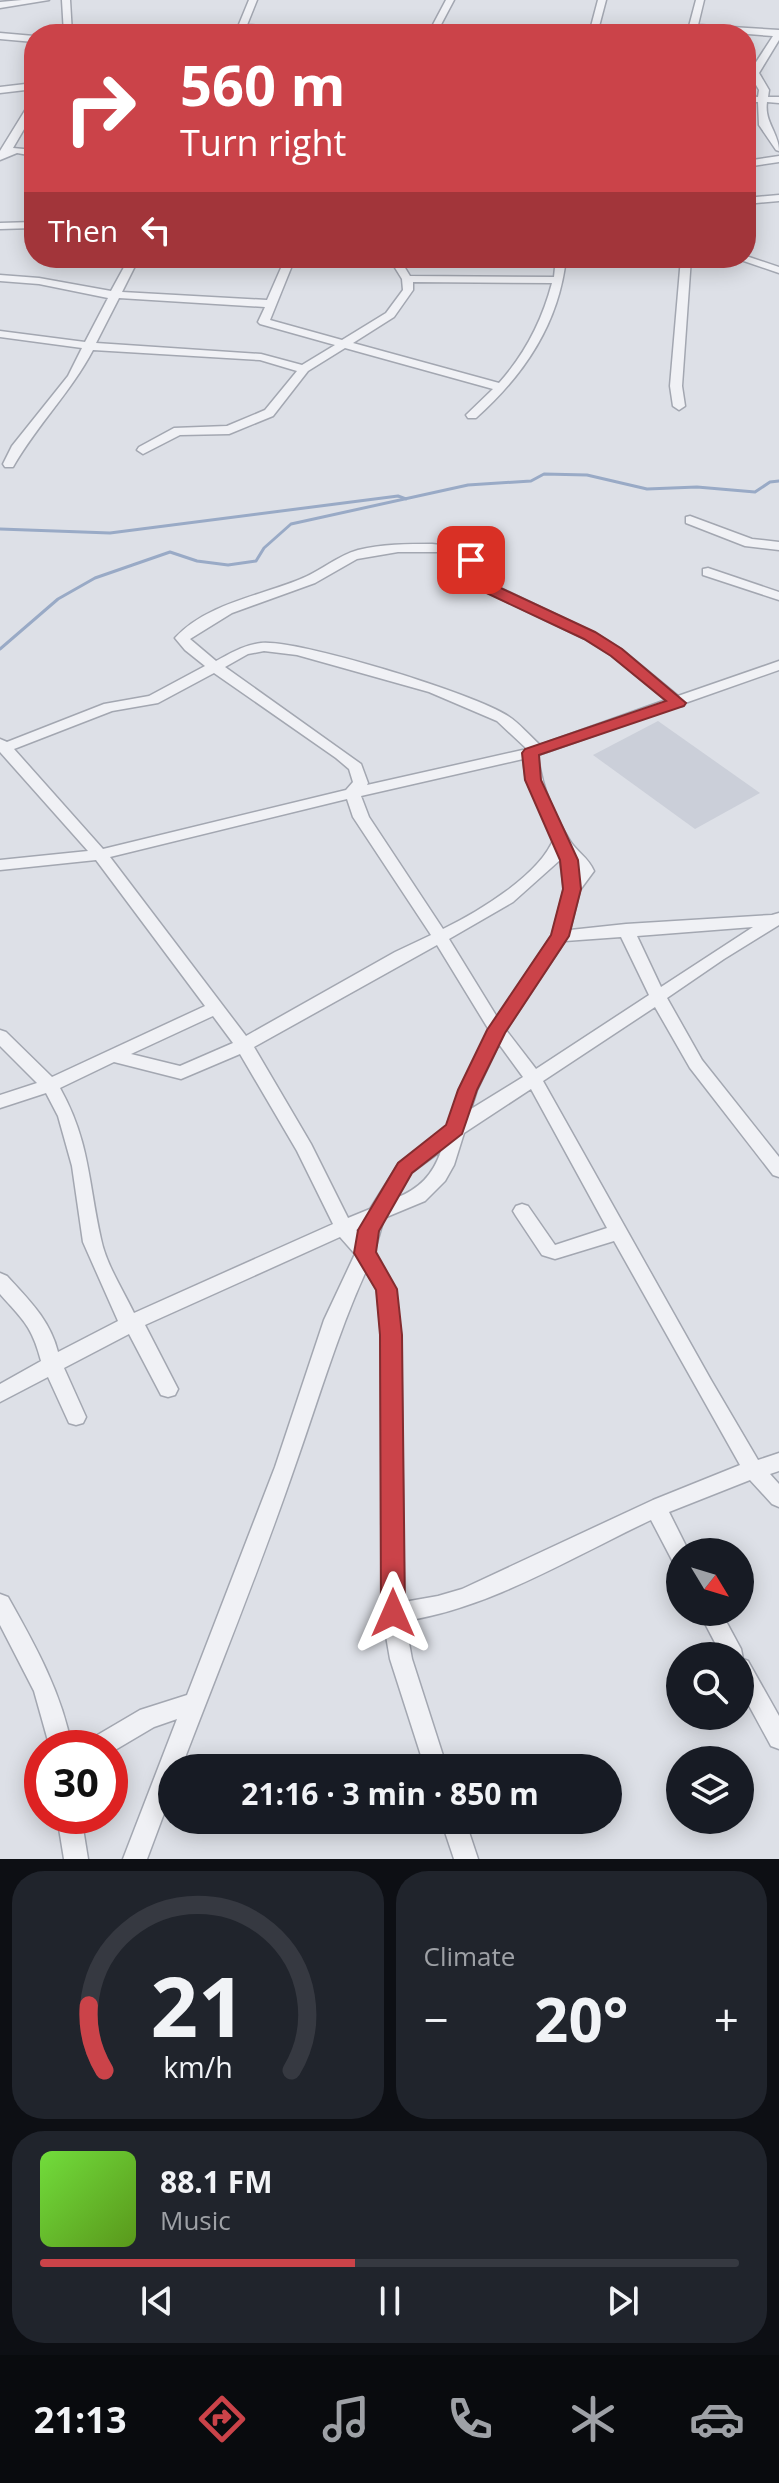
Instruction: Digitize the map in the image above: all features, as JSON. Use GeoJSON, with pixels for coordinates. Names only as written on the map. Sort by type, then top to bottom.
{"type":"FeatureCollection","features":[{"type":"Feature","properties":{"kind":"street"},"geometry":{"type":"LineString","coordinates":[[0,5],[45,0]]}},
{"type":"Feature","properties":{"kind":"street"},"geometry":{"type":"LineString","coordinates":[[66,0],[67,24]]}},
{"type":"Feature","properties":{"kind":"street"},"geometry":{"type":"LineString","coordinates":[[243,24],[253,0]]}},
{"type":"Feature","properties":{"kind":"street"},"geometry":{"type":"LineString","coordinates":[[437,24],[450,0]]}},
{"type":"Feature","properties":{"kind":"street"},"geometry":{"type":"LineString","coordinates":[[596,24],[602,0]]}},
{"type":"Feature","properties":{"kind":"street"},"geometry":{"type":"LineString","coordinates":[[695,24],[700,0]]}},
{"type":"Feature","properties":{"kind":"street"},"geometry":{"type":"LineString","coordinates":[[756,33],[779,34]]}},
{"type":"Feature","properties":{"kind":"street"},"geometry":{"type":"LineString","coordinates":[[756,70],[779,34]]}},
{"type":"Feature","properties":{"kind":"street"},"geometry":{"type":"LineString","coordinates":[[0,36],[24,38]]}},
{"type":"Feature","properties":{"kind":"street"},"geometry":{"type":"LineString","coordinates":[[756,76],[763,86],[764,125],[779,148]]}},
{"type":"Feature","properties":{"kind":"street"},"geometry":{"type":"LineString","coordinates":[[0,88],[24,87]]}},
{"type":"Feature","properties":{"kind":"street"},"geometry":{"type":"LineString","coordinates":[[756,99],[779,100]]}},
{"type":"Feature","properties":{"kind":"street"},"geometry":{"type":"LineString","coordinates":[[14,147],[15,130],[24,118]]}},
{"type":"Feature","properties":{"kind":"street"},"geometry":{"type":"LineString","coordinates":[[14,147],[24,150]]}},
{"type":"Feature","properties":{"kind":"street"},"geometry":{"type":"LineString","coordinates":[[2,155],[14,147]]}},
{"type":"Feature","properties":{"kind":"street"},"geometry":{"type":"LineString","coordinates":[[756,162],[779,159]]}},
{"type":"Feature","properties":{"kind":"street"},"geometry":{"type":"LineString","coordinates":[[756,200],[779,198]]}},
{"type":"Feature","properties":{"kind":"street"},"geometry":{"type":"LineString","coordinates":[[0,226],[24,225]]}},
{"type":"Feature","properties":{"kind":"street"},"geometry":{"type":"LineString","coordinates":[[756,263],[779,270]]}},
{"type":"Feature","properties":{"kind":"street"},"geometry":{"type":"LineString","coordinates":[[9,464],[16,449],[73,377],[129,268]]}},
{"type":"Feature","properties":{"kind":"street"},"geometry":{"type":"LineString","coordinates":[[286,268],[264,322],[500,387]]}},
{"type":"Feature","properties":{"kind":"street"},"geometry":{"type":"LineString","coordinates":[[143,450],[178,431],[229,430],[269,413],[304,369],[390,315],[408,290],[407,279],[400,268]]}},
{"type":"Feature","properties":{"kind":"street"},"geometry":{"type":"LineString","coordinates":[[472,415],[500,387],[543,327],[560,268]]}},
{"type":"Feature","properties":{"kind":"street"},"geometry":{"type":"LineString","coordinates":[[679,406],[676,386],[685,268]]}},
{"type":"Feature","properties":{"kind":"street"},"geometry":{"type":"LineString","coordinates":[[0,278],[117,295],[271,304]]}},
{"type":"Feature","properties":{"kind":"street"},"geometry":{"type":"LineString","coordinates":[[407,279],[559,280]]}},
{"type":"Feature","properties":{"kind":"street"},"geometry":{"type":"LineString","coordinates":[[0,334],[89,346],[250,356],[304,369]]}},
{"type":"Feature","properties":{"kind":"street"},"geometry":{"type":"LineString","coordinates":[[690,520],[750,543],[779,546]]}},
{"type":"Feature","properties":{"kind":"street"},"geometry":{"type":"LineString","coordinates":[[352,793],[361,783],[360,776],[348,759],[216,668],[190,649],[182,638],[211,616],[245,601],[301,584],[361,553],[455,549],[468,554],[476,577],[487,587],[590,636],[616,652],[678,703]]}},
{"type":"Feature","properties":{"kind":"street"},"geometry":{"type":"LineString","coordinates":[[708,572],[779,596]]}},
{"type":"Feature","properties":{"kind":"street"},"geometry":{"type":"LineString","coordinates":[[0,1394],[52,1364],[132,1325],[245,1271],[344,1228],[376,1214],[419,1196],[428,1189],[445,1165],[468,1090],[497,1030],[560,936],[572,889],[563,842],[533,780],[534,751],[493,714],[392,675],[298,651],[264,647],[244,651],[153,700],[109,707],[2,746],[100,855],[244,1045],[305,1149],[344,1228],[365,1253],[386,1289],[391,1335],[393,1613],[401,1659],[432,1754]]}},
{"type":"Feature","properties":{"kind":"street"},"geometry":{"type":"LineString","coordinates":[[0,865],[100,855],[534,751],[678,703],[779,665]]}},
{"type":"Feature","properties":{"kind":"street"},"geometry":{"type":"LineString","coordinates":[[352,793],[361,817],[497,1030],[534,1079],[753,1469],[779,1498]]}},
{"type":"Feature","properties":{"kind":"street"},"geometry":{"type":"LineString","coordinates":[[113,1055],[181,1073],[244,1045],[499,903],[538,873],[555,856],[563,842]]}},
{"type":"Feature","properties":{"kind":"street"},"geometry":{"type":"LineString","coordinates":[[560,936],[778,919]]}},
{"type":"Feature","properties":{"kind":"street"},"geometry":{"type":"LineString","coordinates":[[135,1859],[285,1467],[334,1320],[365,1253],[376,1214],[405,1168],[455,1129],[661,997],[718,955],[778,919]]}},
{"type":"Feature","properties":{"kind":"street"},"geometry":{"type":"LineString","coordinates":[[626,929],[644,972],[709,1084],[779,1170]]}},
{"type":"Feature","properties":{"kind":"street"},"geometry":{"type":"LineString","coordinates":[[0,1102],[50,1085],[215,1008]]}},
{"type":"Feature","properties":{"kind":"street"},"geometry":{"type":"LineString","coordinates":[[0,1036],[50,1085],[67,1116],[81,1166],[92,1242],[132,1325],[168,1389]]}},
{"type":"Feature","properties":{"kind":"street"},"geometry":{"type":"LineString","coordinates":[[522,1211],[549,1250],[555,1252],[619,1232]]}},
{"type":"Feature","properties":{"kind":"street"},"geometry":{"type":"LineString","coordinates":[[0,1281],[44,1334],[52,1364],[76,1417]]}},
{"type":"Feature","properties":{"kind":"street"},"geometry":{"type":"LineString","coordinates":[[393,1613],[438,1606],[466,1597],[657,1510],[753,1469],[779,1462]]}},
{"type":"Feature","properties":{"kind":"street"},"geometry":{"type":"LineString","coordinates":[[657,1510],[671,1538]]}},
{"type":"Feature","properties":{"kind":"street"},"geometry":{"type":"LineString","coordinates":[[0,1604],[47,1693],[59,1730]]}},
{"type":"Feature","properties":{"kind":"street"},"geometry":{"type":"LineString","coordinates":[[754,1693],[779,1738]]}},
{"type":"Feature","properties":{"kind":"street"},"geometry":{"type":"LineString","coordinates":[[128,1730],[148,1718],[197,1702]]}},
{"type":"Feature","properties":{"kind":"street"},"geometry":{"type":"LineString","coordinates":[[72,1834],[76,1859]]}},
{"type":"Feature","properties":{"kind":"street"},"geometry":{"type":"LineString","coordinates":[[458,1834],[466,1859]]}},
{"type":"Feature","properties":{"kind":"shaded area"},"geometry":{"type":"Polygon","coordinates":[[[658,721],[760,793],[695,829],[593,755],[658,721]]]}},
{"type":"Feature","properties":{"kind":"waterway"},"geometry":{"type":"LineString","coordinates":[[405,499],[468,485],[531,481],[544,474],[587,475],[647,489],[697,487],[755,492],[770,482],[779,481]]}},
{"type":"Feature","properties":{"kind":"waterway"},"geometry":{"type":"LineString","coordinates":[[0,529],[110,533],[398,496],[405,499]]}},
{"type":"Feature","properties":{"kind":"waterway"},"geometry":{"type":"LineString","coordinates":[[0,649],[58,599],[95,578],[170,552],[197,561],[228,565],[256,561],[264,548],[291,524],[405,499]]}},
{"type":"Feature","properties":{"kind":"route"},"geometry":{"type":"LineString","coordinates":[[393,1613],[391,1335],[386,1289],[365,1253],[369,1230],[405,1168],[455,1129],[468,1090],[497,1030],[560,936],[572,889],[569,860],[533,780],[530,753],[581,733],[678,703],[616,652],[590,636],[487,587],[476,577],[471,560]]}}]}
